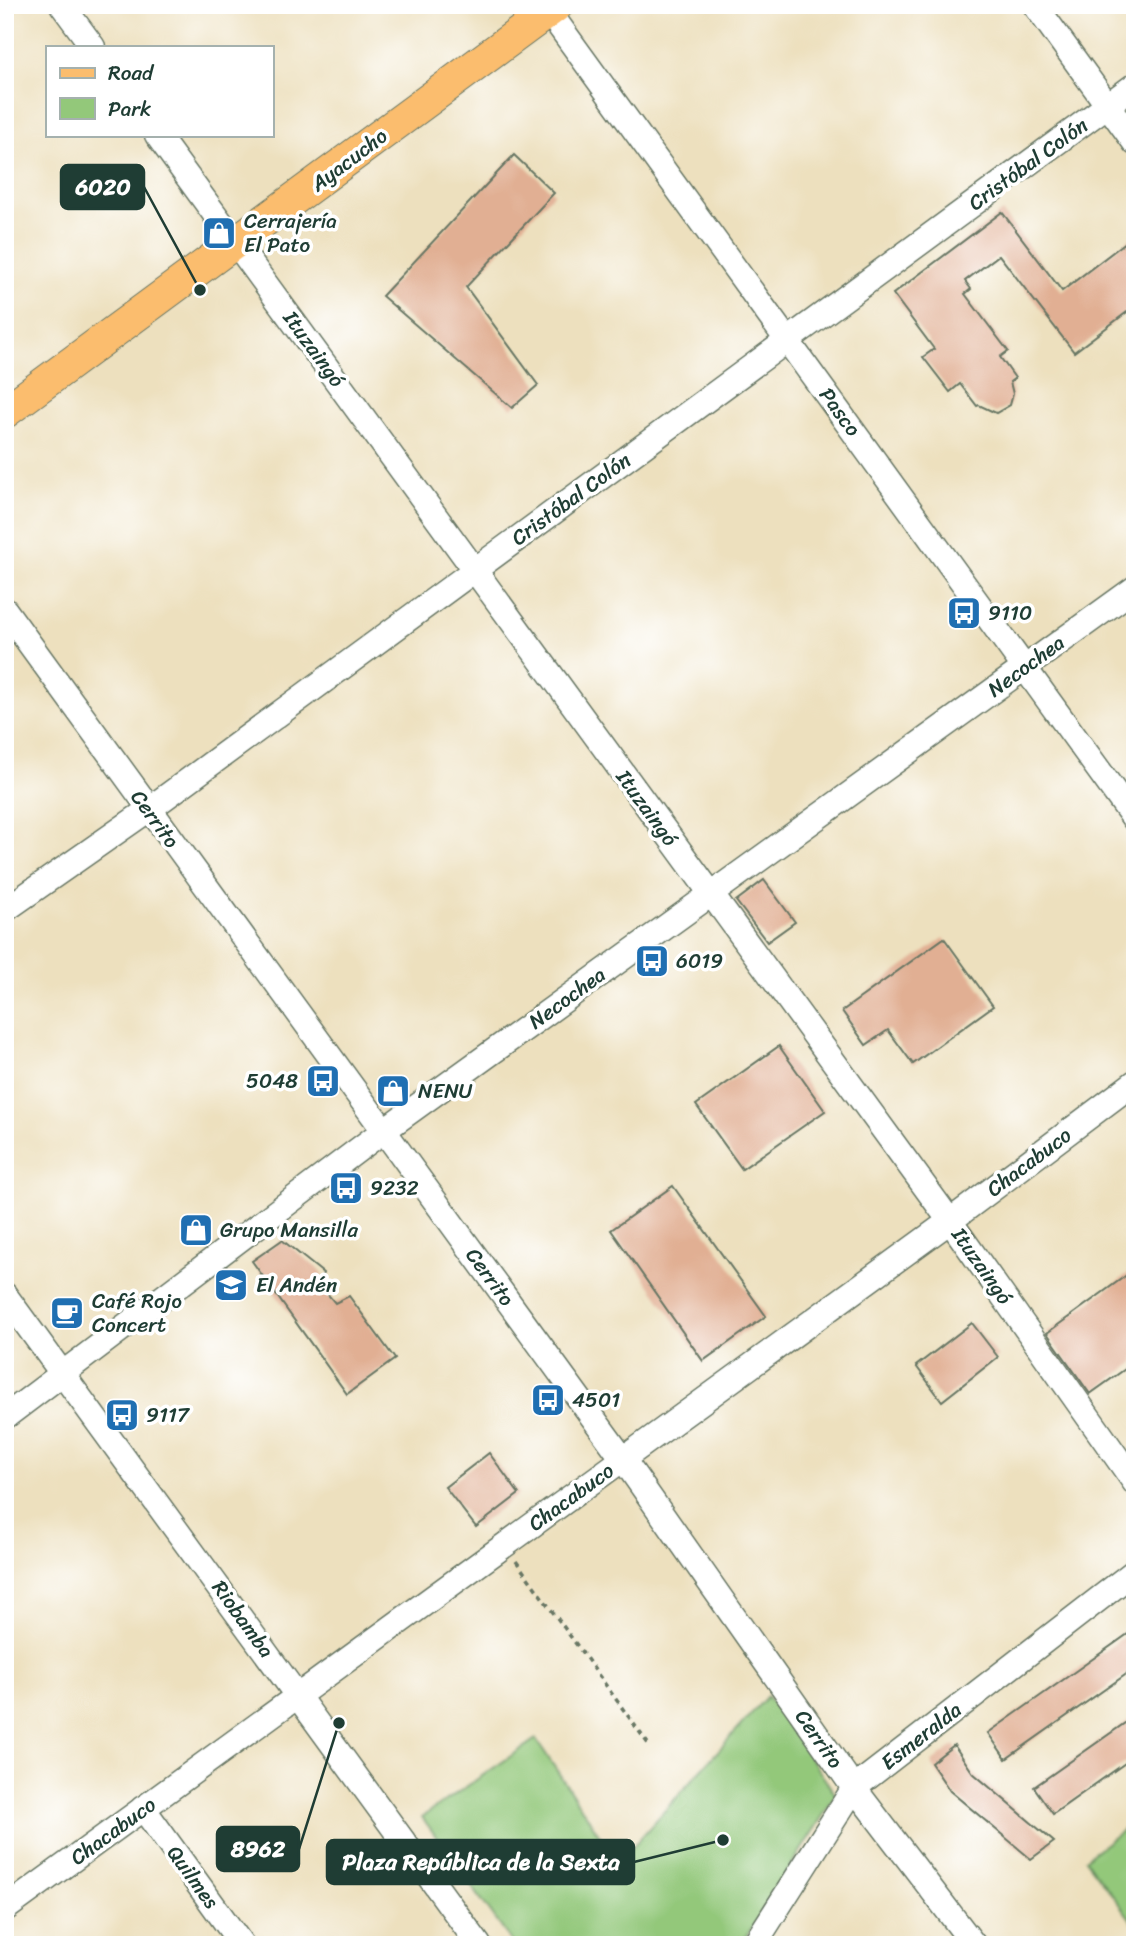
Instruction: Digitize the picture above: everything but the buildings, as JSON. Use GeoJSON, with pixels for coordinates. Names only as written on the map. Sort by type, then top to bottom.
{"type":"FeatureCollection","features":[{"type":"Feature","properties":{"kind":"main road","name":"Ayacucho"},"geometry":{"type":"LineString","coordinates":[[5,412],[238,243],[550,7]]}},
{"type":"Feature","properties":{"kind":"street"},"geometry":{"type":"LineString","coordinates":[[62,5],[92,46]]}},
{"type":"Feature","properties":{"kind":"street"},"geometry":{"type":"LineString","coordinates":[[1035,5],[1135,143]]}},
{"type":"Feature","properties":{"kind":"street","name":"Pasco"},"geometry":{"type":"LineString","coordinates":[[550,7],[787,340],[1135,820]]}},
{"type":"Feature","properties":{"kind":"street","name":"Cristóbal Colón"},"geometry":{"type":"LineString","coordinates":[[5,910],[148,810],[1135,85]]}},
{"type":"Feature","properties":{"kind":"street","name":"Ituzaingó"},"geometry":{"type":"LineString","coordinates":[[159,136],[473,571],[950,1221],[1135,1483]]}},
{"type":"Feature","properties":{"kind":"street","name":"Necochea"},"geometry":{"type":"LineString","coordinates":[[5,1417],[64,1375],[383,1131],[1135,588]]}},
{"type":"Feature","properties":{"kind":"street","name":"Cerrito"},"geometry":{"type":"LineString","coordinates":[[5,610],[623,1460],[854,1788],[974,1945]]}},
{"type":"Feature","properties":{"kind":"street","name":"Chacabuco"},"geometry":{"type":"LineString","coordinates":[[5,1909],[950,1221],[1135,1082]]}},
{"type":"Feature","properties":{"kind":"street","name":"Riobamba"},"geometry":{"type":"LineString","coordinates":[[5,1295],[479,1945]]}},
{"type":"Feature","properties":{"kind":"street","name":"Esmeralda"},"geometry":{"type":"LineString","coordinates":[[754,1945],[854,1788],[1135,1571]]}},
{"type":"Feature","properties":{"kind":"street","name":"Quilmes"},"geometry":{"type":"LineString","coordinates":[[143,1808],[242,1945]]}},
{"type":"Feature","properties":{"kind":"path"},"geometry":{"type":"LineString","coordinates":[[505,1545],[649,1745]]}},
{"type":"Feature","properties":{"kind":"green space"},"geometry":{"type":"Polygon","coordinates":[[[767,1696],[836,1795],[741,1945],[514,1945],[422,1817],[536,1739],[618,1863],[767,1696]]]}},
{"type":"Feature","properties":{"kind":"green space"},"geometry":{"type":"Polygon","coordinates":[[[1135,1821],[1135,1925],[1085,1859],[1135,1821]]]}},
{"type":"Feature","properties":{"kind":"place","name":"Cerrajería El Pato"},"geometry":{"type":"Point","coordinates":[219,233]}},
{"type":"Feature","properties":{"kind":"place","name":"6020"},"geometry":{"type":"Point","coordinates":[200,290]}},
{"type":"Feature","properties":{"kind":"place","name":"9110"},"geometry":{"type":"Point","coordinates":[964,613]}},
{"type":"Feature","properties":{"kind":"place","name":"6019"},"geometry":{"type":"Point","coordinates":[652,961]}},
{"type":"Feature","properties":{"kind":"place","name":"5048"},"geometry":{"type":"Point","coordinates":[323,1081]}},
{"type":"Feature","properties":{"kind":"place","name":"NENU"},"geometry":{"type":"Point","coordinates":[393,1091]}},
{"type":"Feature","properties":{"kind":"place","name":"9232"},"geometry":{"type":"Point","coordinates":[346,1188]}},
{"type":"Feature","properties":{"kind":"place","name":"Grupo Mansilla"},"geometry":{"type":"Point","coordinates":[196,1230]}},
{"type":"Feature","properties":{"kind":"place","name":"El Andén"},"geometry":{"type":"Point","coordinates":[231,1285]}},
{"type":"Feature","properties":{"kind":"place","name":"Café Rojo Concert"},"geometry":{"type":"Point","coordinates":[67,1313]}},
{"type":"Feature","properties":{"kind":"place","name":"4501"},"geometry":{"type":"Point","coordinates":[548,1400]}},
{"type":"Feature","properties":{"kind":"place","name":"9117"},"geometry":{"type":"Point","coordinates":[122,1415]}},
{"type":"Feature","properties":{"kind":"place","name":"8962"},"geometry":{"type":"Point","coordinates":[339,1723]}},
{"type":"Feature","properties":{"kind":"place","name":"Plaza República de la Sexta"},"geometry":{"type":"Point","coordinates":[723,1840]}}]}
